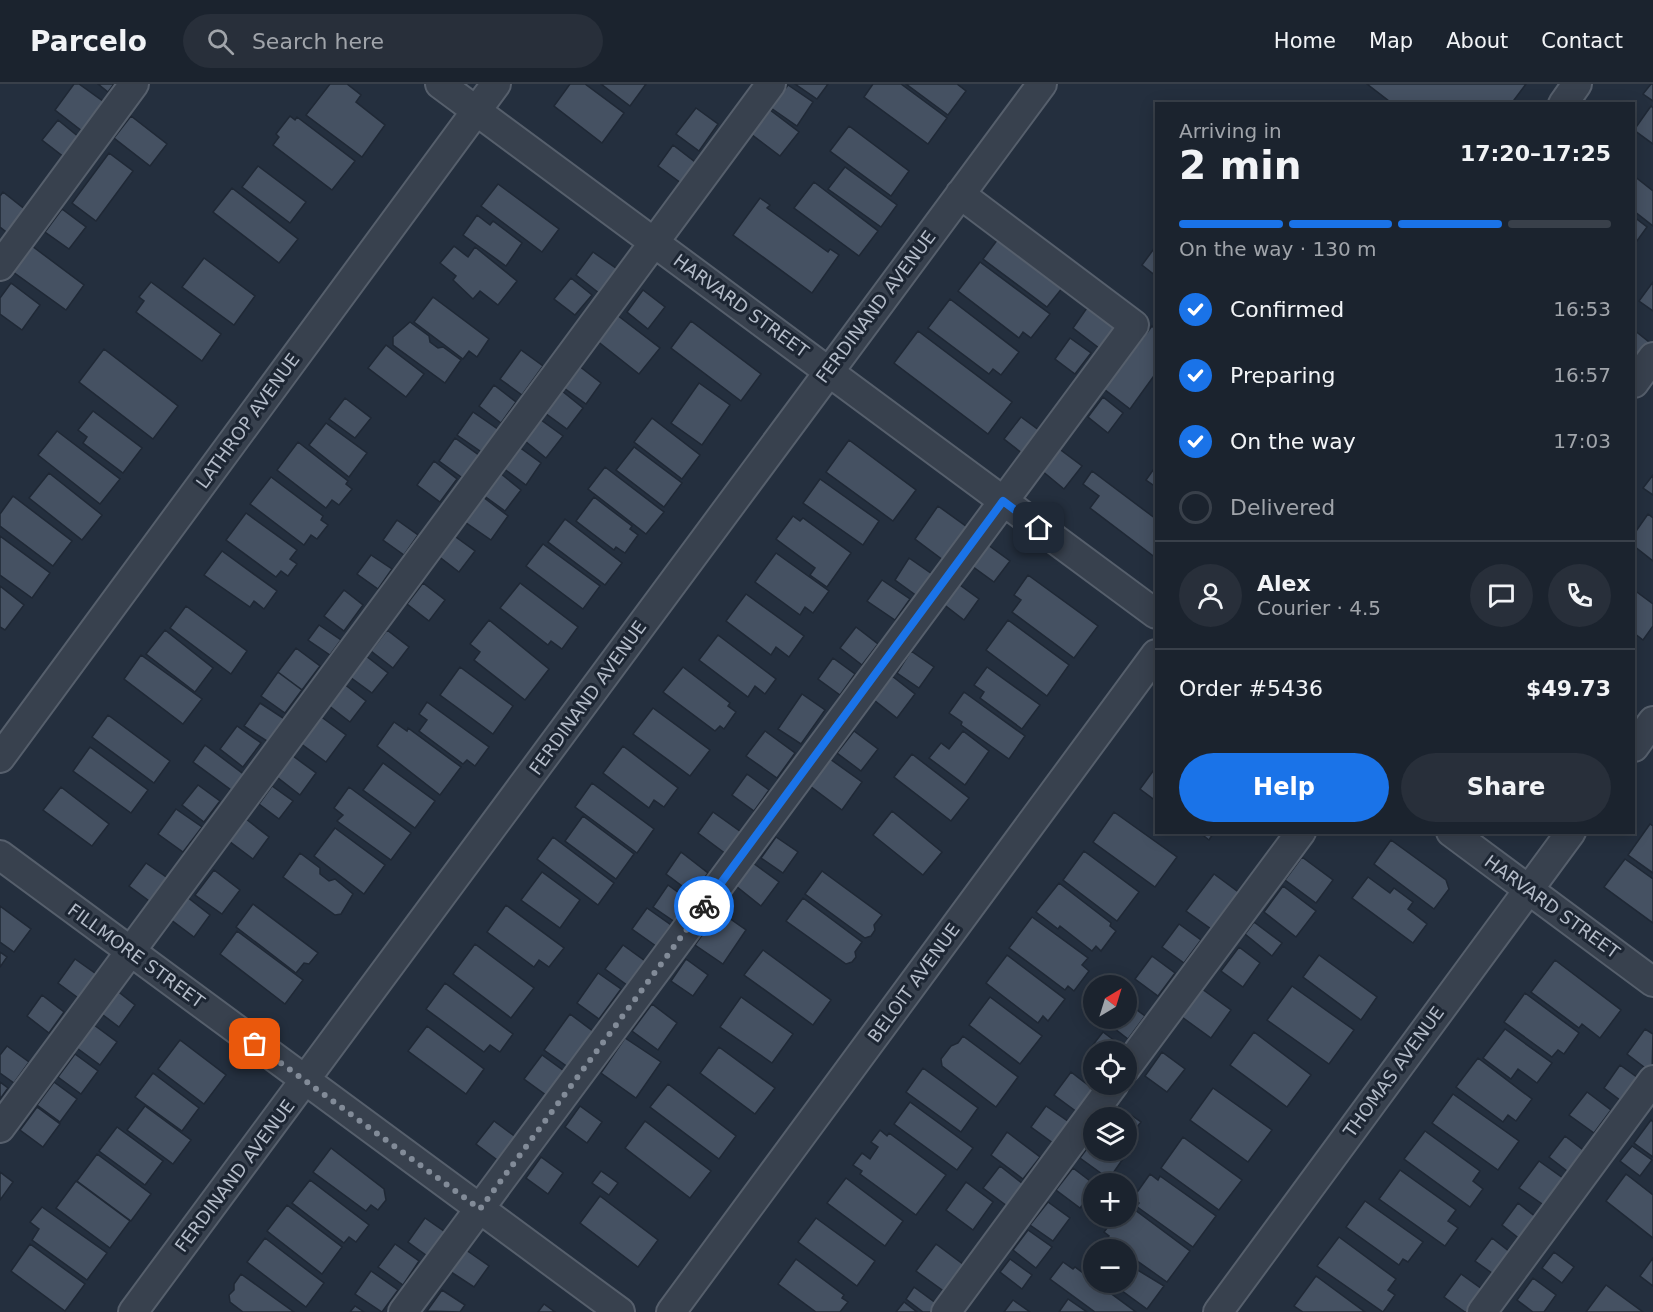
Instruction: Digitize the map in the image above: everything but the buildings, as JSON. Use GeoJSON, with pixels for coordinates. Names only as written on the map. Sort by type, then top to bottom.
{"type":"FeatureCollection","features":[{"type":"Feature","properties":{"kind":"street"},"geometry":{"type":"LineString","coordinates":[[0,266],[134,84]]}},
{"type":"Feature","properties":{"kind":"street","name":"HARVARD STREET"},"geometry":{"type":"LineString","coordinates":[[441,84],[1155,613]]}},
{"type":"Feature","properties":{"kind":"street","name":"LATHROP AVENUE"},"geometry":{"type":"LineString","coordinates":[[0,758],[496,84]]}},
{"type":"Feature","properties":{"kind":"street"},"geometry":{"type":"LineString","coordinates":[[0,1128],[771,84]]}},
{"type":"Feature","properties":{"kind":"street","name":"FERDINAND AVENUE"},"geometry":{"type":"LineString","coordinates":[[133,1312],[1042,84]]}},
{"type":"Feature","properties":{"kind":"street"},"geometry":{"type":"LineString","coordinates":[[1564,102],[1577,84]]}},
{"type":"Feature","properties":{"kind":"street"},"geometry":{"type":"LineString","coordinates":[[403,1312],[1134,325],[960,194]]}},
{"type":"Feature","properties":{"kind":"street"},"geometry":{"type":"LineString","coordinates":[[1635,382],[1653,357]]}},
{"type":"Feature","properties":{"kind":"street","name":"BELOIT AVENUE"},"geometry":{"type":"LineString","coordinates":[[671,1312],[1155,655]]}},
{"type":"Feature","properties":{"kind":"street"},"geometry":{"type":"LineString","coordinates":[[1635,746],[1653,721]]}},
{"type":"Feature","properties":{"kind":"street"},"geometry":{"type":"LineString","coordinates":[[1137,1053],[1300,834]]}},
{"type":"Feature","properties":{"kind":"street","name":"HARVARD STREET"},"geometry":{"type":"LineString","coordinates":[[1454,834],[1653,982]]}},
{"type":"Feature","properties":{"kind":"street","name":"THOMAS AVENUE"},"geometry":{"type":"LineString","coordinates":[[1218,1312],[1570,834]]}},
{"type":"Feature","properties":{"kind":"street","name":"FILLMORE STREET"},"geometry":{"type":"LineString","coordinates":[[0,855],[620,1312]]}},
{"type":"Feature","properties":{"kind":"street"},"geometry":{"type":"LineString","coordinates":[[1482,1312],[1653,1080]]}},
{"type":"Feature","properties":{"kind":"street"},"geometry":{"type":"LineString","coordinates":[[946,1312],[1106,1095]]}},
{"type":"Feature","properties":{"kind":"way so far"},"geometry":{"type":"LineString","coordinates":[[255,1044],[480,1209],[704,906]]}},
{"type":"Feature","properties":{"kind":"route"},"geometry":{"type":"LineString","coordinates":[[704,906],[1003,501],[1039,528]]}}]}
